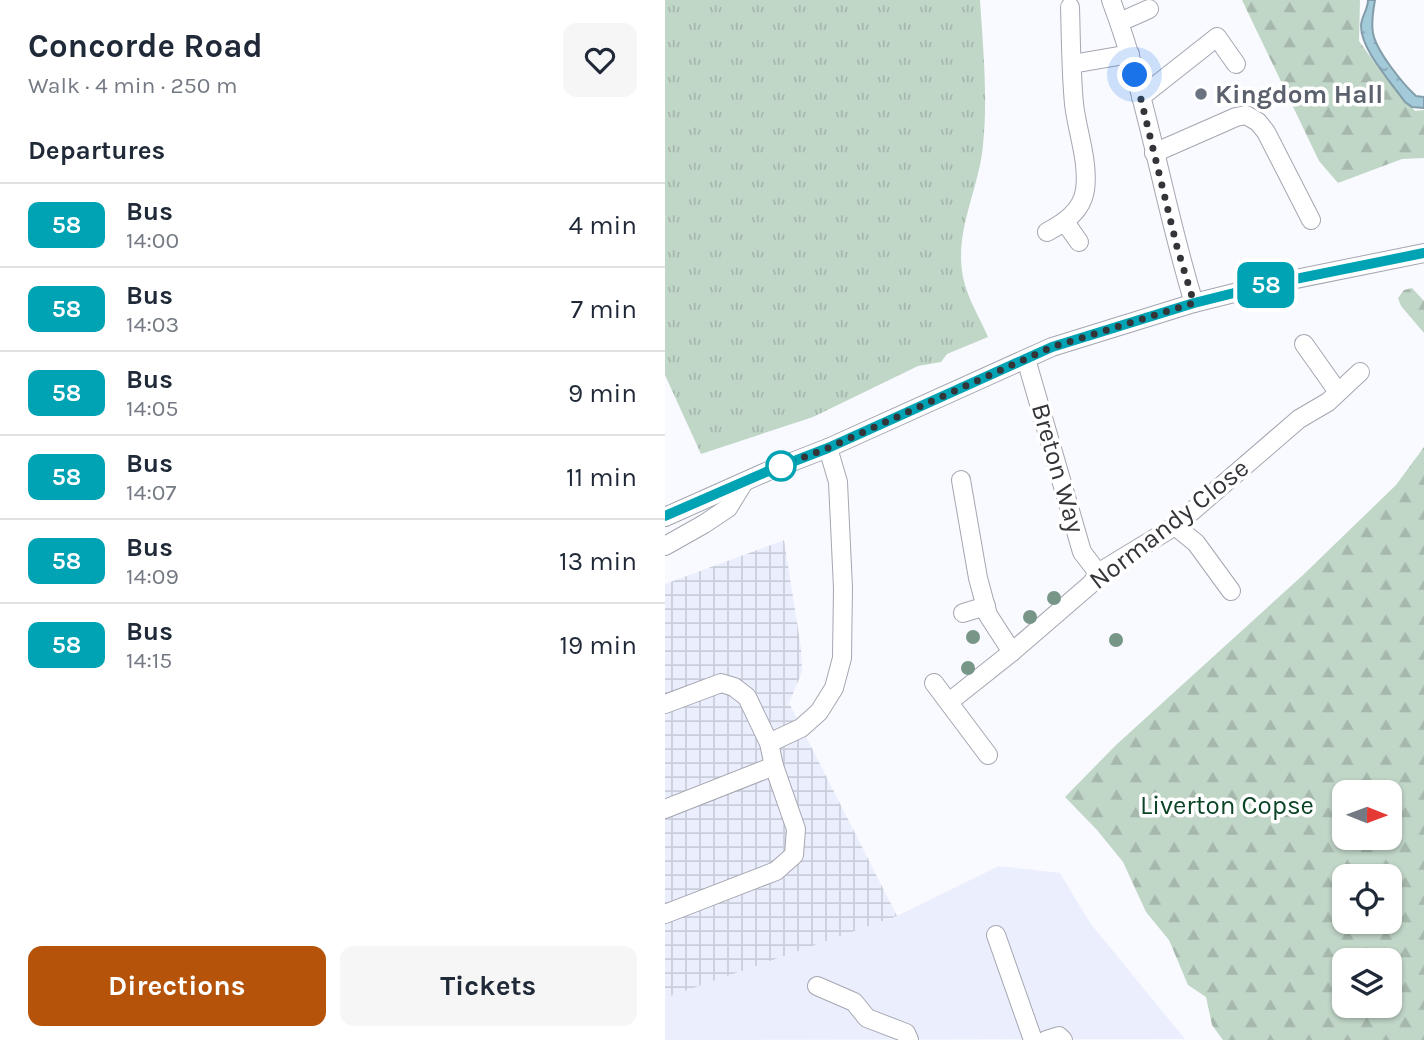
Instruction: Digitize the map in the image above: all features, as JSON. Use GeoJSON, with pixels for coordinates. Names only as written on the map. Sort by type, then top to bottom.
{"type":"FeatureCollection","features":[{"type":"Feature","properties":{"kind":"street"},"geometry":{"type":"LineString","coordinates":[[1111,0],[1130,54],[1177,247],[1194,303]]}},
{"type":"Feature","properties":{"kind":"street"},"geometry":{"type":"LineString","coordinates":[[1047,232],[1065,222],[1078,207],[1085,191],[1074,104],[1070,8]]}},
{"type":"Feature","properties":{"kind":"street"},"geometry":{"type":"LineString","coordinates":[[1120,22],[1149,9]]}},
{"type":"Feature","properties":{"kind":"street"},"geometry":{"type":"LineString","coordinates":[[1141,97],[1217,37],[1236,64]]}},
{"type":"Feature","properties":{"kind":"street"},"geometry":{"type":"LineString","coordinates":[[1072,64],[1130,54]]}},
{"type":"Feature","properties":{"kind":"street"},"geometry":{"type":"LineString","coordinates":[[1154,153],[1235,117],[1246,115],[1258,122],[1266,132],[1311,220]]}},
{"type":"Feature","properties":{"kind":"street"},"geometry":{"type":"LineString","coordinates":[[1065,222],[1079,242]]}},
{"type":"Feature","properties":{"kind":"street"},"geometry":{"type":"LineString","coordinates":[[665,517],[828,448],[1052,347],[1194,303],[1266,285],[1424,253]]}},
{"type":"Feature","properties":{"kind":"street"},"geometry":{"type":"LineString","coordinates":[[1304,344],[1338,392]]}},
{"type":"Feature","properties":{"kind":"street","name":"Breton Way"},"geometry":{"type":"LineString","coordinates":[[1026,359],[1082,552],[1098,573]]}},
{"type":"Feature","properties":{"kind":"street","name":"Normandy Close"},"geometry":{"type":"LineString","coordinates":[[949,702],[1092,583],[1098,573],[1175,526],[1299,419],[1328,401],[1360,372]]}},
{"type":"Feature","properties":{"kind":"street"},"geometry":{"type":"LineString","coordinates":[[769,743],[801,728],[819,712],[834,688],[842,658],[843,588],[838,482],[828,448]]}},
{"type":"Feature","properties":{"kind":"street"},"geometry":{"type":"LineString","coordinates":[[961,480],[988,615],[1012,652]]}},
{"type":"Feature","properties":{"kind":"street"},"geometry":{"type":"LineString","coordinates":[[665,545],[728,508],[744,482]]}},
{"type":"Feature","properties":{"kind":"street"},"geometry":{"type":"LineString","coordinates":[[1175,526],[1196,543],[1231,591]]}},
{"type":"Feature","properties":{"kind":"street"},"geometry":{"type":"LineString","coordinates":[[963,613],[986,606]]}},
{"type":"Feature","properties":{"kind":"street"},"geometry":{"type":"LineString","coordinates":[[934,682],[988,755]]}},
{"type":"Feature","properties":{"kind":"street"},"geometry":{"type":"LineString","coordinates":[[665,705],[721,683],[734,687],[747,697],[769,743],[774,766],[796,829],[793,855],[776,871],[665,914]]}},
{"type":"Feature","properties":{"kind":"street"},"geometry":{"type":"LineString","coordinates":[[665,809],[774,766]]}},
{"type":"Feature","properties":{"kind":"street"},"geometry":{"type":"LineString","coordinates":[[996,935],[1033,1040]]}},
{"type":"Feature","properties":{"kind":"street"},"geometry":{"type":"LineString","coordinates":[[817,986],[854,1002],[867,1018],[907,1033],[909,1040]]}},
{"type":"Feature","properties":{"kind":"street"},"geometry":{"type":"LineString","coordinates":[[1046,1040],[1059,1035],[1063,1040]]}},
{"type":"Feature","properties":{"kind":"shaded area"},"geometry":{"type":"Polygon","coordinates":[[[784,540],[801,648],[802,672],[789,703],[897,916],[665,998],[665,584],[784,540]]]}},
{"type":"Feature","properties":{"kind":"shaded area"},"geometry":{"type":"Polygon","coordinates":[[[999,866],[1060,873],[1090,923],[1185,1039],[665,1040],[665,998],[897,916],[999,866]]]}},
{"type":"Feature","properties":{"kind":"green space"},"geometry":{"type":"Polygon","coordinates":[[[665,0],[980,0],[985,72],[983,145],[964,227],[961,260],[967,293],[988,337],[947,354],[941,362],[918,366],[813,417],[701,454],[665,375],[665,0]]]}},
{"type":"Feature","properties":{"kind":"green space"},"geometry":{"type":"Polygon","coordinates":[[[1242,0],[1360,0],[1359,41],[1415,111],[1424,110],[1424,158],[1402,159],[1338,183],[1319,161],[1242,0]]]}},
{"type":"Feature","properties":{"kind":"green space"},"geometry":{"type":"Polygon","coordinates":[[[1412,288],[1424,301],[1424,333],[1401,306],[1398,298],[1404,290],[1412,288]]]}},
{"type":"Feature","properties":{"kind":"green space","name":"Liverton Copse"},"geometry":{"type":"Polygon","coordinates":[[[1424,447],[1424,1040],[1223,1040],[1212,1025],[1206,997],[1188,985],[1169,940],[1146,912],[1123,862],[1065,797],[1116,745],[1303,575],[1396,485],[1424,447]]]}},
{"type":"Feature","properties":{"kind":"water"},"geometry":{"type":"Polygon","coordinates":[[[1368,0],[1375,0],[1372,29],[1379,49],[1411,91],[1416,96],[1424,97],[1424,108],[1412,107],[1405,102],[1366,45],[1361,26],[1368,0]]]}},
{"type":"Feature","properties":{"kind":"bus line","name":"58"},"geometry":{"type":"LineString","coordinates":[[665,516],[828,448],[896,415],[1052,347],[1194,303],[1266,285],[1424,253]]}},
{"type":"Feature","properties":{"kind":"place","name":"Kingdom Hall"},"geometry":{"type":"Point","coordinates":[1201,94]}},
{"type":"Feature","properties":{"kind":"route"},"geometry":{"type":"LineString","coordinates":[[781,466],[828,448],[896,415],[1052,347],[1194,303],[1177,247],[1135,75]]}}]}
